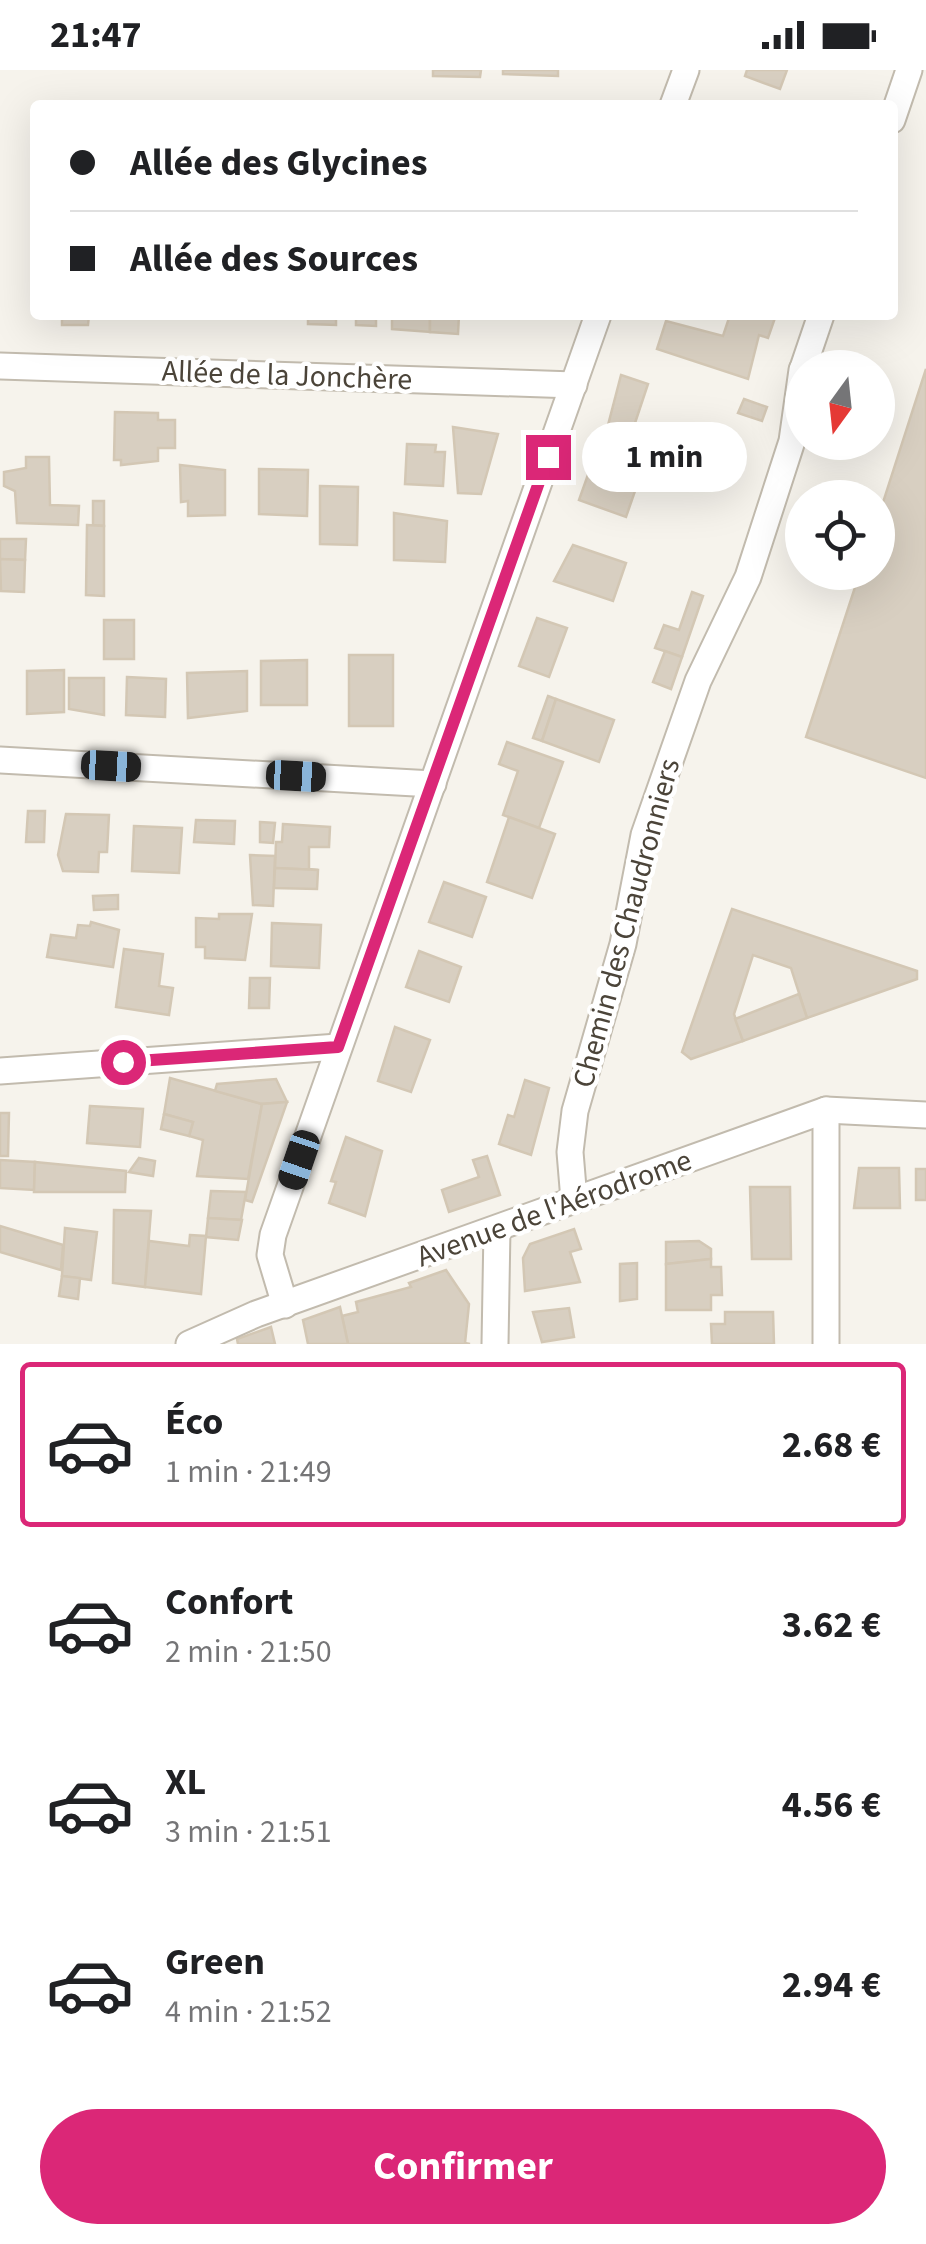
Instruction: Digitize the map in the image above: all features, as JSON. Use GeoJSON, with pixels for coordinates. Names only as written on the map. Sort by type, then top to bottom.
{"type":"FeatureCollection","features":[{"type":"Feature","properties":{"kind":"street"},"geometry":{"type":"LineString","coordinates":[[675,100],[686,70]]}},
{"type":"Feature","properties":{"kind":"street"},"geometry":{"type":"LineString","coordinates":[[898,102],[909,70]]}},
{"type":"Feature","properties":{"kind":"street"},"geometry":{"type":"LineString","coordinates":[[286,1305],[270,1255],[273,1234],[596,320]]}},
{"type":"Feature","properties":{"kind":"street","name":"Chemin des Chaudronniers"},"geometry":{"type":"LineString","coordinates":[[809,350],[819,320]]}},
{"type":"Feature","properties":{"kind":"street","name":"Allée de la Jonchère"},"geometry":{"type":"LineString","coordinates":[[0,366],[574,384]]}},
{"type":"Feature","properties":{"kind":"street","name":"Chemin des Chaudronniers"},"geometry":{"type":"LineString","coordinates":[[574,1200],[570,1152],[575,1111],[622,944],[644,835],[698,681],[748,577],[786,460]]}},
{"type":"Feature","properties":{"kind":"street"},"geometry":{"type":"LineString","coordinates":[[0,760],[434,784]]}},
{"type":"Feature","properties":{"kind":"street"},"geometry":{"type":"LineString","coordinates":[[0,1071],[338,1047]]}},
{"type":"Feature","properties":{"kind":"street"},"geometry":{"type":"LineString","coordinates":[[826,1110],[826,1344]]}},
{"type":"Feature","properties":{"kind":"street","name":"Avenue de l'Aérodrome"},"geometry":{"type":"LineString","coordinates":[[190,1344],[286,1305],[826,1110],[926,1115]]}},
{"type":"Feature","properties":{"kind":"street"},"geometry":{"type":"LineString","coordinates":[[495,1344],[497,1229]]}},
{"type":"Feature","properties":{"kind":"building"},"geometry":{"type":"Polygon","coordinates":[[[433,70],[481,70],[480,77],[433,76],[433,70]]]}},
{"type":"Feature","properties":{"kind":"building"},"geometry":{"type":"Polygon","coordinates":[[[503,70],[558,70],[558,76],[503,74],[503,70]]]}},
{"type":"Feature","properties":{"kind":"building"},"geometry":{"type":"Polygon","coordinates":[[[747,70],[787,70],[780,89],[745,76],[747,70]]]}},
{"type":"Feature","properties":{"kind":"building"},"geometry":{"type":"Polygon","coordinates":[[[62,320],[88,320],[88,325],[62,325],[62,320]]]}},
{"type":"Feature","properties":{"kind":"building"},"geometry":{"type":"Polygon","coordinates":[[[308,320],[336,320],[336,325],[308,324],[308,320]]]}},
{"type":"Feature","properties":{"kind":"building"},"geometry":{"type":"Polygon","coordinates":[[[356,320],[376,320],[376,326],[356,325],[356,320]]]}},
{"type":"Feature","properties":{"kind":"building"},"geometry":{"type":"Polygon","coordinates":[[[392,320],[430,320],[430,332],[392,329],[392,320]]]}},
{"type":"Feature","properties":{"kind":"building"},"geometry":{"type":"Polygon","coordinates":[[[430,320],[459,320],[458,334],[430,332],[430,320]]]}},
{"type":"Feature","properties":{"kind":"building"},"geometry":{"type":"Polygon","coordinates":[[[728,320],[774,320],[768,338],[759,335],[748,379],[657,349],[666,321],[723,336],[728,320]]]}},
{"type":"Feature","properties":{"kind":"building"},"geometry":{"type":"Polygon","coordinates":[[[926,369],[926,778],[806,737],[854,590],[895,590],[895,480],[890,480],[926,369]]]}},
{"type":"Feature","properties":{"kind":"building"},"geometry":{"type":"Polygon","coordinates":[[[621,375],[648,384],[630,438],[607,429],[621,375]]]}},
{"type":"Feature","properties":{"kind":"building"},"geometry":{"type":"Polygon","coordinates":[[[744,399],[767,407],[762,421],[738,413],[744,399]]]}},
{"type":"Feature","properties":{"kind":"building"},"geometry":{"type":"Polygon","coordinates":[[[115,412],[158,413],[158,420],[175,420],[175,448],[158,448],[158,461],[121,465],[121,460],[114,460],[115,412]]]}},
{"type":"Feature","properties":{"kind":"building"},"geometry":{"type":"Polygon","coordinates":[[[453,427],[498,434],[481,494],[458,493],[453,427]]]}},
{"type":"Feature","properties":{"kind":"building"},"geometry":{"type":"Polygon","coordinates":[[[407,444],[436,445],[435,452],[445,452],[443,486],[405,484],[407,444]]]}},
{"type":"Feature","properties":{"kind":"building"},"geometry":{"type":"Polygon","coordinates":[[[596,452],[643,468],[626,517],[579,500],[596,452]]]}},
{"type":"Feature","properties":{"kind":"building"},"geometry":{"type":"Polygon","coordinates":[[[26,457],[49,457],[50,505],[79,506],[78,525],[17,523],[15,491],[4,486],[4,472],[26,468],[26,457]]]}},
{"type":"Feature","properties":{"kind":"building"},"geometry":{"type":"Polygon","coordinates":[[[180,465],[225,470],[225,515],[188,516],[188,501],[181,502],[180,465]]]}},
{"type":"Feature","properties":{"kind":"building"},"geometry":{"type":"Polygon","coordinates":[[[259,469],[308,470],[307,516],[259,514],[259,469]]]}},
{"type":"Feature","properties":{"kind":"building"},"geometry":{"type":"Polygon","coordinates":[[[320,486],[358,487],[357,545],[320,544],[320,486]]]}},
{"type":"Feature","properties":{"kind":"building"},"geometry":{"type":"Polygon","coordinates":[[[93,501],[104,501],[104,526],[93,525],[93,501]]]}},
{"type":"Feature","properties":{"kind":"building"},"geometry":{"type":"Polygon","coordinates":[[[394,513],[447,521],[445,562],[394,560],[394,513]]]}},
{"type":"Feature","properties":{"kind":"building"},"geometry":{"type":"Polygon","coordinates":[[[87,525],[104,526],[104,596],[86,595],[87,525]]]}},
{"type":"Feature","properties":{"kind":"building"},"geometry":{"type":"Polygon","coordinates":[[[0,539],[26,539],[25,560],[0,559],[0,539]]]}},
{"type":"Feature","properties":{"kind":"building"},"geometry":{"type":"Polygon","coordinates":[[[573,545],[626,563],[613,601],[554,581],[573,545]]]}},
{"type":"Feature","properties":{"kind":"building"},"geometry":{"type":"Polygon","coordinates":[[[0,559],[25,560],[24,592],[1,591],[0,559]]]}},
{"type":"Feature","properties":{"kind":"building"},"geometry":{"type":"Polygon","coordinates":[[[692,592],[703,596],[682,657],[655,648],[664,625],[679,630],[692,592]]]}},
{"type":"Feature","properties":{"kind":"building"},"geometry":{"type":"Polygon","coordinates":[[[537,618],[567,628],[549,677],[519,666],[537,618]]]}},
{"type":"Feature","properties":{"kind":"building"},"geometry":{"type":"Polygon","coordinates":[[[104,620],[134,620],[134,659],[104,659],[104,620]]]}},
{"type":"Feature","properties":{"kind":"building"},"geometry":{"type":"Polygon","coordinates":[[[665,651],[682,657],[671,689],[653,682],[665,651]]]}},
{"type":"Feature","properties":{"kind":"building"},"geometry":{"type":"Polygon","coordinates":[[[349,655],[393,655],[393,726],[349,726],[349,655]]]}},
{"type":"Feature","properties":{"kind":"building"},"geometry":{"type":"Polygon","coordinates":[[[307,660],[307,705],[261,705],[261,661],[307,660]]]}},
{"type":"Feature","properties":{"kind":"building"},"geometry":{"type":"Polygon","coordinates":[[[64,670],[64,712],[27,714],[27,671],[64,670]]]}},
{"type":"Feature","properties":{"kind":"building"},"geometry":{"type":"Polygon","coordinates":[[[247,671],[247,711],[188,718],[187,673],[247,671]]]}},
{"type":"Feature","properties":{"kind":"building"},"geometry":{"type":"Polygon","coordinates":[[[127,677],[166,679],[165,717],[126,715],[127,677]]]}},
{"type":"Feature","properties":{"kind":"building"},"geometry":{"type":"Polygon","coordinates":[[[69,678],[104,678],[104,715],[69,709],[69,678]]]}},
{"type":"Feature","properties":{"kind":"building"},"geometry":{"type":"Polygon","coordinates":[[[548,696],[556,699],[542,741],[533,738],[548,696]]]}},
{"type":"Feature","properties":{"kind":"building"},"geometry":{"type":"Polygon","coordinates":[[[556,699],[614,720],[599,762],[542,741],[556,699]]]}},
{"type":"Feature","properties":{"kind":"building"},"geometry":{"type":"Polygon","coordinates":[[[507,742],[563,762],[539,828],[503,815],[518,771],[499,764],[507,742]]]}},
{"type":"Feature","properties":{"kind":"building"},"geometry":{"type":"Polygon","coordinates":[[[28,811],[45,811],[44,842],[26,842],[28,811]]]}},
{"type":"Feature","properties":{"kind":"building"},"geometry":{"type":"Polygon","coordinates":[[[66,814],[109,815],[107,852],[99,852],[98,872],[63,871],[58,855],[66,814]]]}},
{"type":"Feature","properties":{"kind":"building"},"geometry":{"type":"Polygon","coordinates":[[[509,817],[555,834],[532,898],[487,882],[509,817]]]}},
{"type":"Feature","properties":{"kind":"building"},"geometry":{"type":"Polygon","coordinates":[[[196,820],[235,821],[234,844],[194,842],[196,820]]]}},
{"type":"Feature","properties":{"kind":"building"},"geometry":{"type":"Polygon","coordinates":[[[260,822],[275,823],[273,843],[260,842],[260,822]]]}},
{"type":"Feature","properties":{"kind":"building"},"geometry":{"type":"Polygon","coordinates":[[[283,824],[330,827],[329,847],[309,847],[309,869],[318,870],[275,868],[276,842],[282,842],[283,824]]]}},
{"type":"Feature","properties":{"kind":"building"},"geometry":{"type":"Polygon","coordinates":[[[134,826],[182,828],[179,873],[132,871],[134,826]]]}},
{"type":"Feature","properties":{"kind":"building"},"geometry":{"type":"Polygon","coordinates":[[[250,855],[275,856],[273,906],[253,905],[250,855]]]}},
{"type":"Feature","properties":{"kind":"building"},"geometry":{"type":"Polygon","coordinates":[[[275,868],[318,870],[317,889],[274,888],[275,868]]]}},
{"type":"Feature","properties":{"kind":"building"},"geometry":{"type":"Polygon","coordinates":[[[444,882],[486,897],[472,937],[429,922],[444,882]]]}},
{"type":"Feature","properties":{"kind":"building"},"geometry":{"type":"Polygon","coordinates":[[[118,895],[118,909],[94,910],[93,896],[118,895]]]}},
{"type":"Feature","properties":{"kind":"building"},"geometry":{"type":"Polygon","coordinates":[[[732,909],[917,971],[917,979],[807,1018],[791,968],[753,955],[734,1014],[743,1041],[691,1059],[682,1052],[732,909]]]}},
{"type":"Feature","properties":{"kind":"building"},"geometry":{"type":"Polygon","coordinates":[[[219,914],[252,914],[245,960],[205,958],[205,947],[196,947],[196,918],[219,919],[219,914]]]}},
{"type":"Feature","properties":{"kind":"building"},"geometry":{"type":"Polygon","coordinates":[[[91,922],[119,930],[113,967],[47,957],[51,935],[76,938],[78,925],[90,926],[91,922]]]}},
{"type":"Feature","properties":{"kind":"building"},"geometry":{"type":"Polygon","coordinates":[[[272,923],[321,925],[319,968],[271,966],[272,923]]]}},
{"type":"Feature","properties":{"kind":"building"},"geometry":{"type":"Polygon","coordinates":[[[124,949],[163,954],[159,986],[173,988],[169,1015],[116,1007],[124,949]]]}},
{"type":"Feature","properties":{"kind":"building"},"geometry":{"type":"Polygon","coordinates":[[[419,951],[461,967],[449,1002],[406,987],[419,951]]]}},
{"type":"Feature","properties":{"kind":"building"},"geometry":{"type":"Polygon","coordinates":[[[250,978],[270,978],[269,1008],[249,1008],[250,978]]]}},
{"type":"Feature","properties":{"kind":"building"},"geometry":{"type":"Polygon","coordinates":[[[799,994],[807,1018],[743,1041],[735,1019],[799,994]]]}},
{"type":"Feature","properties":{"kind":"building"},"geometry":{"type":"Polygon","coordinates":[[[395,1027],[430,1040],[411,1092],[378,1081],[395,1027]]]}},
{"type":"Feature","properties":{"kind":"building"},"geometry":{"type":"Polygon","coordinates":[[[170,1078],[262,1104],[248,1179],[197,1176],[203,1140],[189,1136],[193,1122],[164,1114],[170,1078]]]}},
{"type":"Feature","properties":{"kind":"building"},"geometry":{"type":"Polygon","coordinates":[[[276,1079],[287,1102],[262,1104],[215,1091],[217,1084],[276,1079]]]}},
{"type":"Feature","properties":{"kind":"building"},"geometry":{"type":"Polygon","coordinates":[[[525,1080],[549,1088],[531,1155],[499,1144],[508,1115],[514,1117],[525,1080]]]}},
{"type":"Feature","properties":{"kind":"building"},"geometry":{"type":"Polygon","coordinates":[[[287,1102],[252,1202],[245,1200],[262,1104],[287,1102]]]}},
{"type":"Feature","properties":{"kind":"building"},"geometry":{"type":"Polygon","coordinates":[[[90,1106],[143,1109],[140,1147],[87,1143],[90,1106]]]}},
{"type":"Feature","properties":{"kind":"building"},"geometry":{"type":"Polygon","coordinates":[[[0,1113],[9,1113],[8,1156],[0,1156],[0,1113]]]}},
{"type":"Feature","properties":{"kind":"building"},"geometry":{"type":"Polygon","coordinates":[[[164,1114],[193,1122],[189,1136],[161,1129],[164,1114]]]}},
{"type":"Feature","properties":{"kind":"building"},"geometry":{"type":"Polygon","coordinates":[[[346,1137],[382,1151],[365,1216],[329,1203],[336,1182],[331,1181],[346,1137]]]}},
{"type":"Feature","properties":{"kind":"building"},"geometry":{"type":"Polygon","coordinates":[[[487,1156],[500,1195],[449,1212],[442,1190],[479,1177],[473,1160],[487,1156]]]}},
{"type":"Feature","properties":{"kind":"building"},"geometry":{"type":"Polygon","coordinates":[[[139,1158],[155,1161],[153,1176],[129,1172],[139,1158]]]}},
{"type":"Feature","properties":{"kind":"building"},"geometry":{"type":"Polygon","coordinates":[[[0,1160],[35,1162],[34,1190],[0,1188],[0,1160]]]}},
{"type":"Feature","properties":{"kind":"building"},"geometry":{"type":"Polygon","coordinates":[[[35,1162],[126,1171],[125,1192],[34,1192],[35,1162]]]}},
{"type":"Feature","properties":{"kind":"building"},"geometry":{"type":"Polygon","coordinates":[[[859,1168],[899,1168],[900,1208],[854,1208],[859,1168]]]}},
{"type":"Feature","properties":{"kind":"building"},"geometry":{"type":"Polygon","coordinates":[[[916,1169],[926,1169],[926,1200],[916,1200],[916,1169]]]}},
{"type":"Feature","properties":{"kind":"building"},"geometry":{"type":"Polygon","coordinates":[[[750,1187],[790,1187],[791,1259],[752,1259],[750,1187]]]}},
{"type":"Feature","properties":{"kind":"building"},"geometry":{"type":"Polygon","coordinates":[[[211,1191],[246,1192],[241,1220],[208,1218],[211,1191]]]}},
{"type":"Feature","properties":{"kind":"building"},"geometry":{"type":"Polygon","coordinates":[[[114,1210],[151,1211],[145,1287],[113,1283],[114,1210]]]}},
{"type":"Feature","properties":{"kind":"building"},"geometry":{"type":"Polygon","coordinates":[[[208,1218],[242,1220],[238,1240],[206,1237],[208,1218]]]}},
{"type":"Feature","properties":{"kind":"building"},"geometry":{"type":"Polygon","coordinates":[[[0,1226],[63,1245],[61,1270],[0,1252],[0,1226]]]}},
{"type":"Feature","properties":{"kind":"building"},"geometry":{"type":"Polygon","coordinates":[[[65,1228],[97,1232],[91,1280],[62,1276],[65,1228]]]}},
{"type":"Feature","properties":{"kind":"building"},"geometry":{"type":"Polygon","coordinates":[[[574,1229],[581,1249],[570,1252],[580,1282],[525,1291],[523,1258],[530,1244],[574,1229]]]}},
{"type":"Feature","properties":{"kind":"building"},"geometry":{"type":"Polygon","coordinates":[[[190,1235],[206,1236],[201,1294],[145,1287],[149,1241],[189,1246],[190,1235]]]}},
{"type":"Feature","properties":{"kind":"building"},"geometry":{"type":"Polygon","coordinates":[[[699,1241],[711,1249],[711,1259],[666,1264],[666,1242],[699,1241]]]}},
{"type":"Feature","properties":{"kind":"building"},"geometry":{"type":"Polygon","coordinates":[[[711,1259],[711,1267],[721,1267],[722,1295],[711,1295],[711,1310],[666,1310],[666,1264],[711,1259]]]}},
{"type":"Feature","properties":{"kind":"building"},"geometry":{"type":"Polygon","coordinates":[[[637,1263],[637,1299],[620,1301],[620,1264],[637,1263]]]}},
{"type":"Feature","properties":{"kind":"building"},"geometry":{"type":"Polygon","coordinates":[[[446,1270],[469,1304],[465,1343],[470,1344],[348,1344],[342,1316],[358,1312],[356,1302],[411,1287],[409,1283],[446,1270]]]}},
{"type":"Feature","properties":{"kind":"building"},"geometry":{"type":"Polygon","coordinates":[[[62,1276],[80,1278],[78,1299],[59,1296],[62,1276]]]}},
{"type":"Feature","properties":{"kind":"building"},"geometry":{"type":"Polygon","coordinates":[[[340,1307],[348,1344],[308,1344],[303,1320],[340,1307]]]}},
{"type":"Feature","properties":{"kind":"building"},"geometry":{"type":"Polygon","coordinates":[[[569,1308],[574,1337],[542,1342],[533,1312],[569,1308]]]}},
{"type":"Feature","properties":{"kind":"building"},"geometry":{"type":"Polygon","coordinates":[[[725,1312],[773,1312],[774,1344],[712,1344],[711,1324],[725,1324],[725,1312]]]}},
{"type":"Feature","properties":{"kind":"building"},"geometry":{"type":"Polygon","coordinates":[[[271,1327],[275,1344],[238,1344],[237,1339],[271,1327]]]}},
{"type":"Feature","properties":{"kind":"route"},"geometry":{"type":"LineString","coordinates":[[123,1062],[338,1047],[548,457]]}}]}
